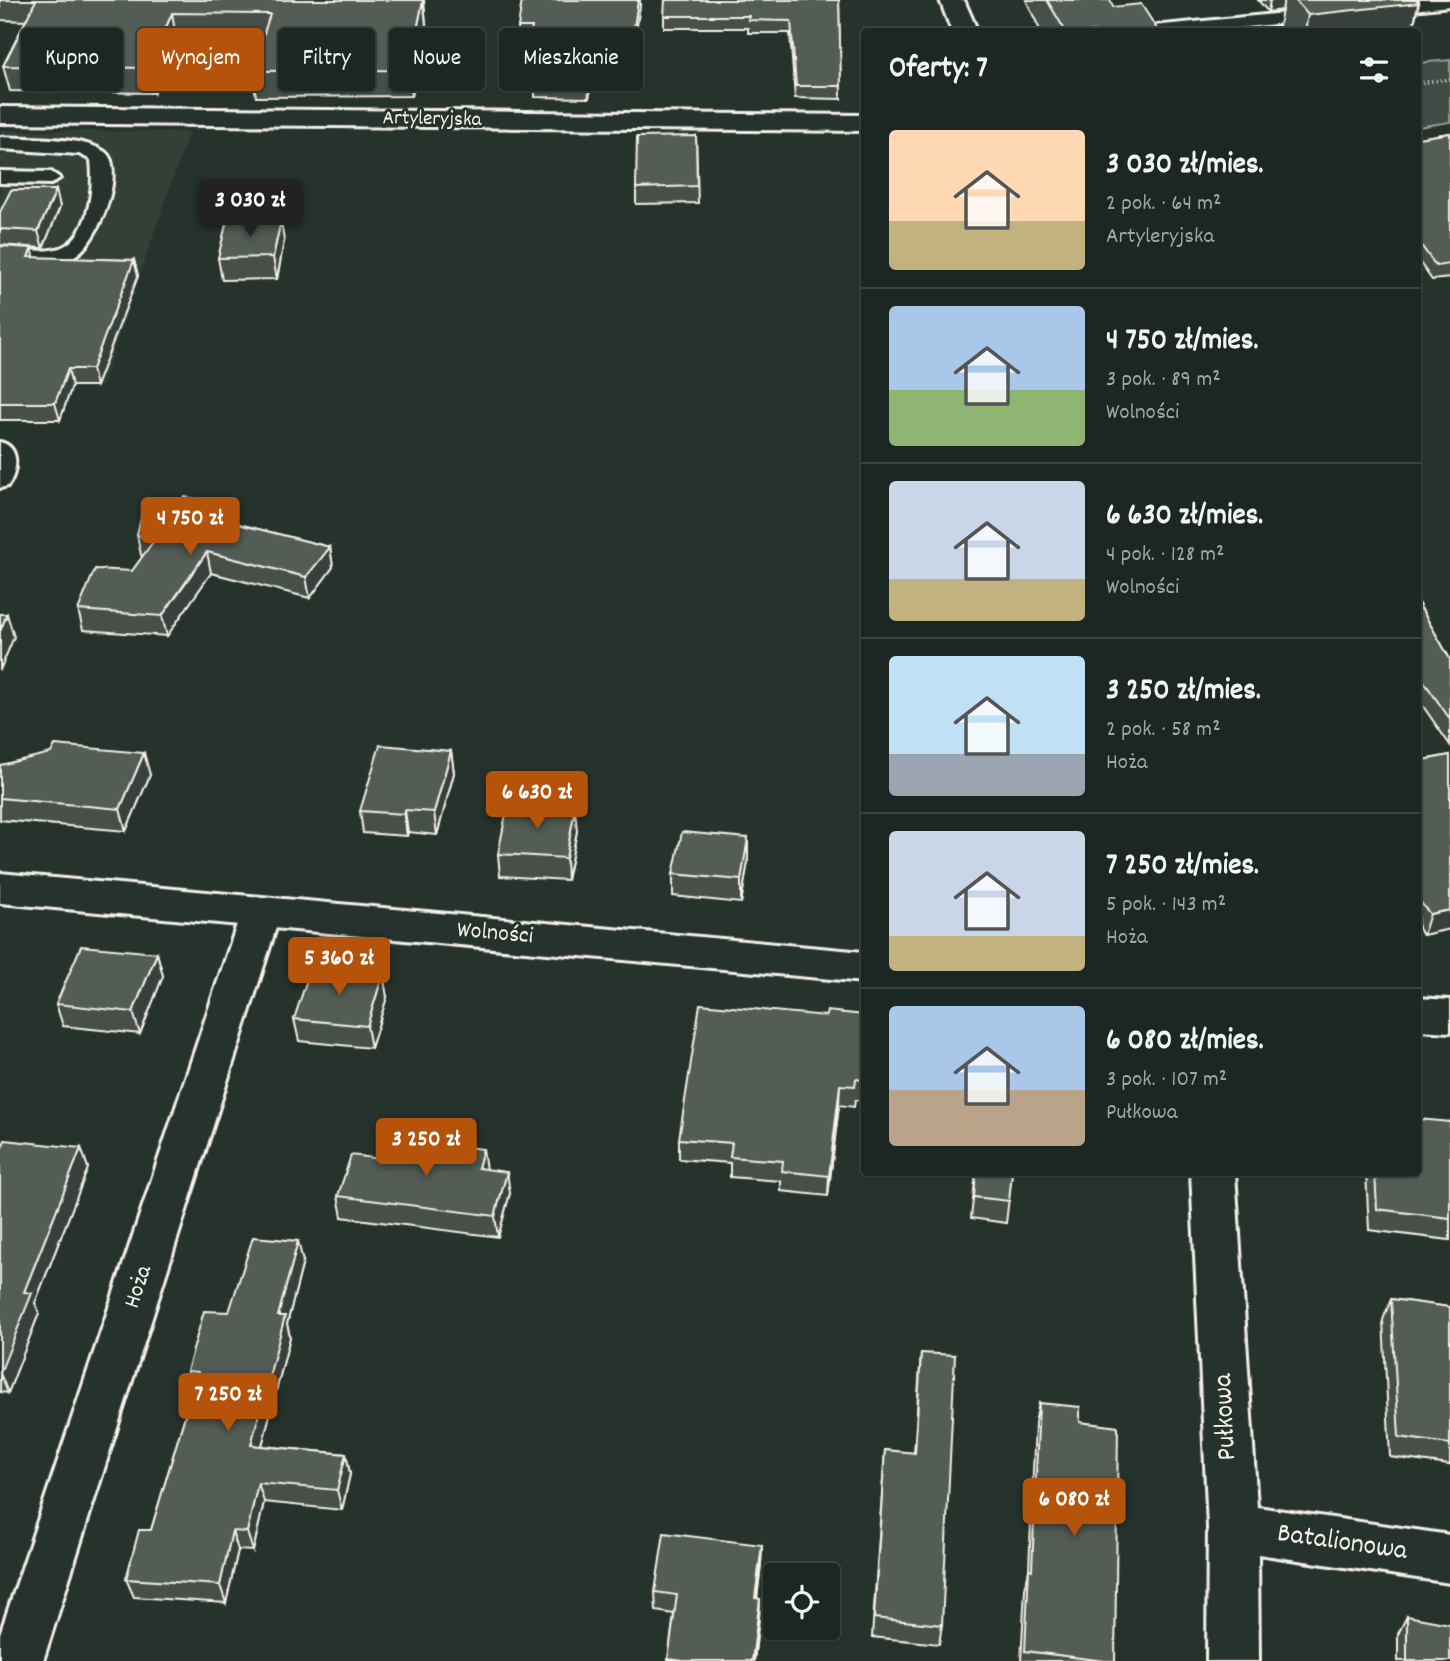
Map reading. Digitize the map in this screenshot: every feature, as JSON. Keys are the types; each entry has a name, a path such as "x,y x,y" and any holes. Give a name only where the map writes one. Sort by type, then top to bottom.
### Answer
{"street":[{"path":"952,0 963,28"},
{"name":"Artyleryjska","path":"0,115 861,123"},
{"name":"Wolności","path":"0,888 861,967"},
{"name":"Hoża","path":"17,1661 261,912"},
{"path":"1421,1014 1450,1016"},
{"name":"Pułkowa","path":"1213,1176 1233,1527 1233,1661"},
{"name":"Batalionowa","path":"1233,1527 1450,1559"}],"lane":[{"path":"1365,10 1450,1"},
{"path":"1182,28 1337,12"},
{"path":"0,143 83,149 100,157 104,174 86,239 65,253 0,254"},
{"path":"0,177 51,178"},
{"path":"0,449 3,452 4,475 0,481"}],"path":[{"path":"1421,83 1450,79"}],"shaded area":[{"path":"1450,60 1450,122 1421,127 1421,63"},
{"path":"0,130 189,132 101,387 0,386"}],"building":[{"path":"36,0 423,0 417,28 389,28 389,70 375,70 375,28 278,28 278,71 264,71 264,33 270,14 172,13 166,28 137,28 137,68 123,68 123,28 22,28"},
{"path":"522,0 638,0 634,28 518,27"},
{"path":"665,0 839,0 841,86 796,86 791,21 748,20 749,16 664,16"},
{"path":"1047,0 1110,0 1113,7 1141,4 1156,28 1064,28"},
{"path":"1295,0 1416,0 1419,3 1308,15"},
{"path":"21,30 21,66 3,66"},
{"path":"1450,133 1450,264 1436,266 1421,245 1421,138"},
{"path":"696,136 697,186 636,188 637,137"},
{"path":"11,190 56,190 38,231 0,229 0,212"},
{"path":"227,220 281,220 273,257 218,258"},
{"path":"0,246 32,248 28,257 134,260 92,369 68,369 55,403 0,403"},
{"path":"184,497 224,503 214,518 330,547 306,577 207,552 162,616 78,610 95,569 132,571 155,539 137,535 145,501 175,509"},
{"path":"1421,608 1450,659 1450,719 1421,677"},
{"path":"0,614 7,614 0,631"},
{"path":"55,745 144,753 120,809 0,798 0,765 51,753"},
{"path":"380,745 451,751 434,812 405,810 404,814 360,811"},
{"path":"1450,755 1450,910 1430,914 1421,903 1421,760"},
{"path":"508,804 575,808 566,858 498,854"},
{"path":"682,832 748,838 741,880 673,874"},
{"path":"81,946 157,953 133,1012 56,1004"},
{"path":"311,967 383,974 367,1026 294,1019"},
{"path":"700,1004 826,1016 827,1011 861,1015 861,1080 856,1079 855,1086 840,1085 829,1176 782,1171 783,1161 730,1157 732,1143 679,1139"},
{"path":"1421,1119 1450,1122 1450,1218 1377,1209 1375,1176 1421,1176"},
{"path":"395,1138 483,1149 478,1168 507,1172 495,1216 338,1196 351,1155 388,1160"},
{"path":"5,1140 81,1148 24,1292 32,1293 0,1373 0,1152"},
{"path":"976,1176 1012,1176 1009,1201 974,1197"},
{"path":"253,1237 298,1241 278,1316 285,1316 251,1445 346,1454 337,1490 258,1483 247,1532 232,1531 220,1585 126,1579 139,1530 151,1530 198,1372 187,1371 204,1311 229,1312"},
{"path":"1391,1299 1450,1307 1450,1444 1399,1437"},
{"path":"921,1353 955,1355 942,1625 874,1618 885,1450 915,1453"},
{"path":"1039,1403 1080,1407 1080,1422 1118,1427 1115,1661 1025,1651 1029,1569 1032,1570"},
{"path":"664,1533 762,1545 755,1598 760,1599 752,1661 668,1659 677,1595 655,1592"},
{"path":"1407,1616 1450,1624 1450,1661 1407,1661"}]}
